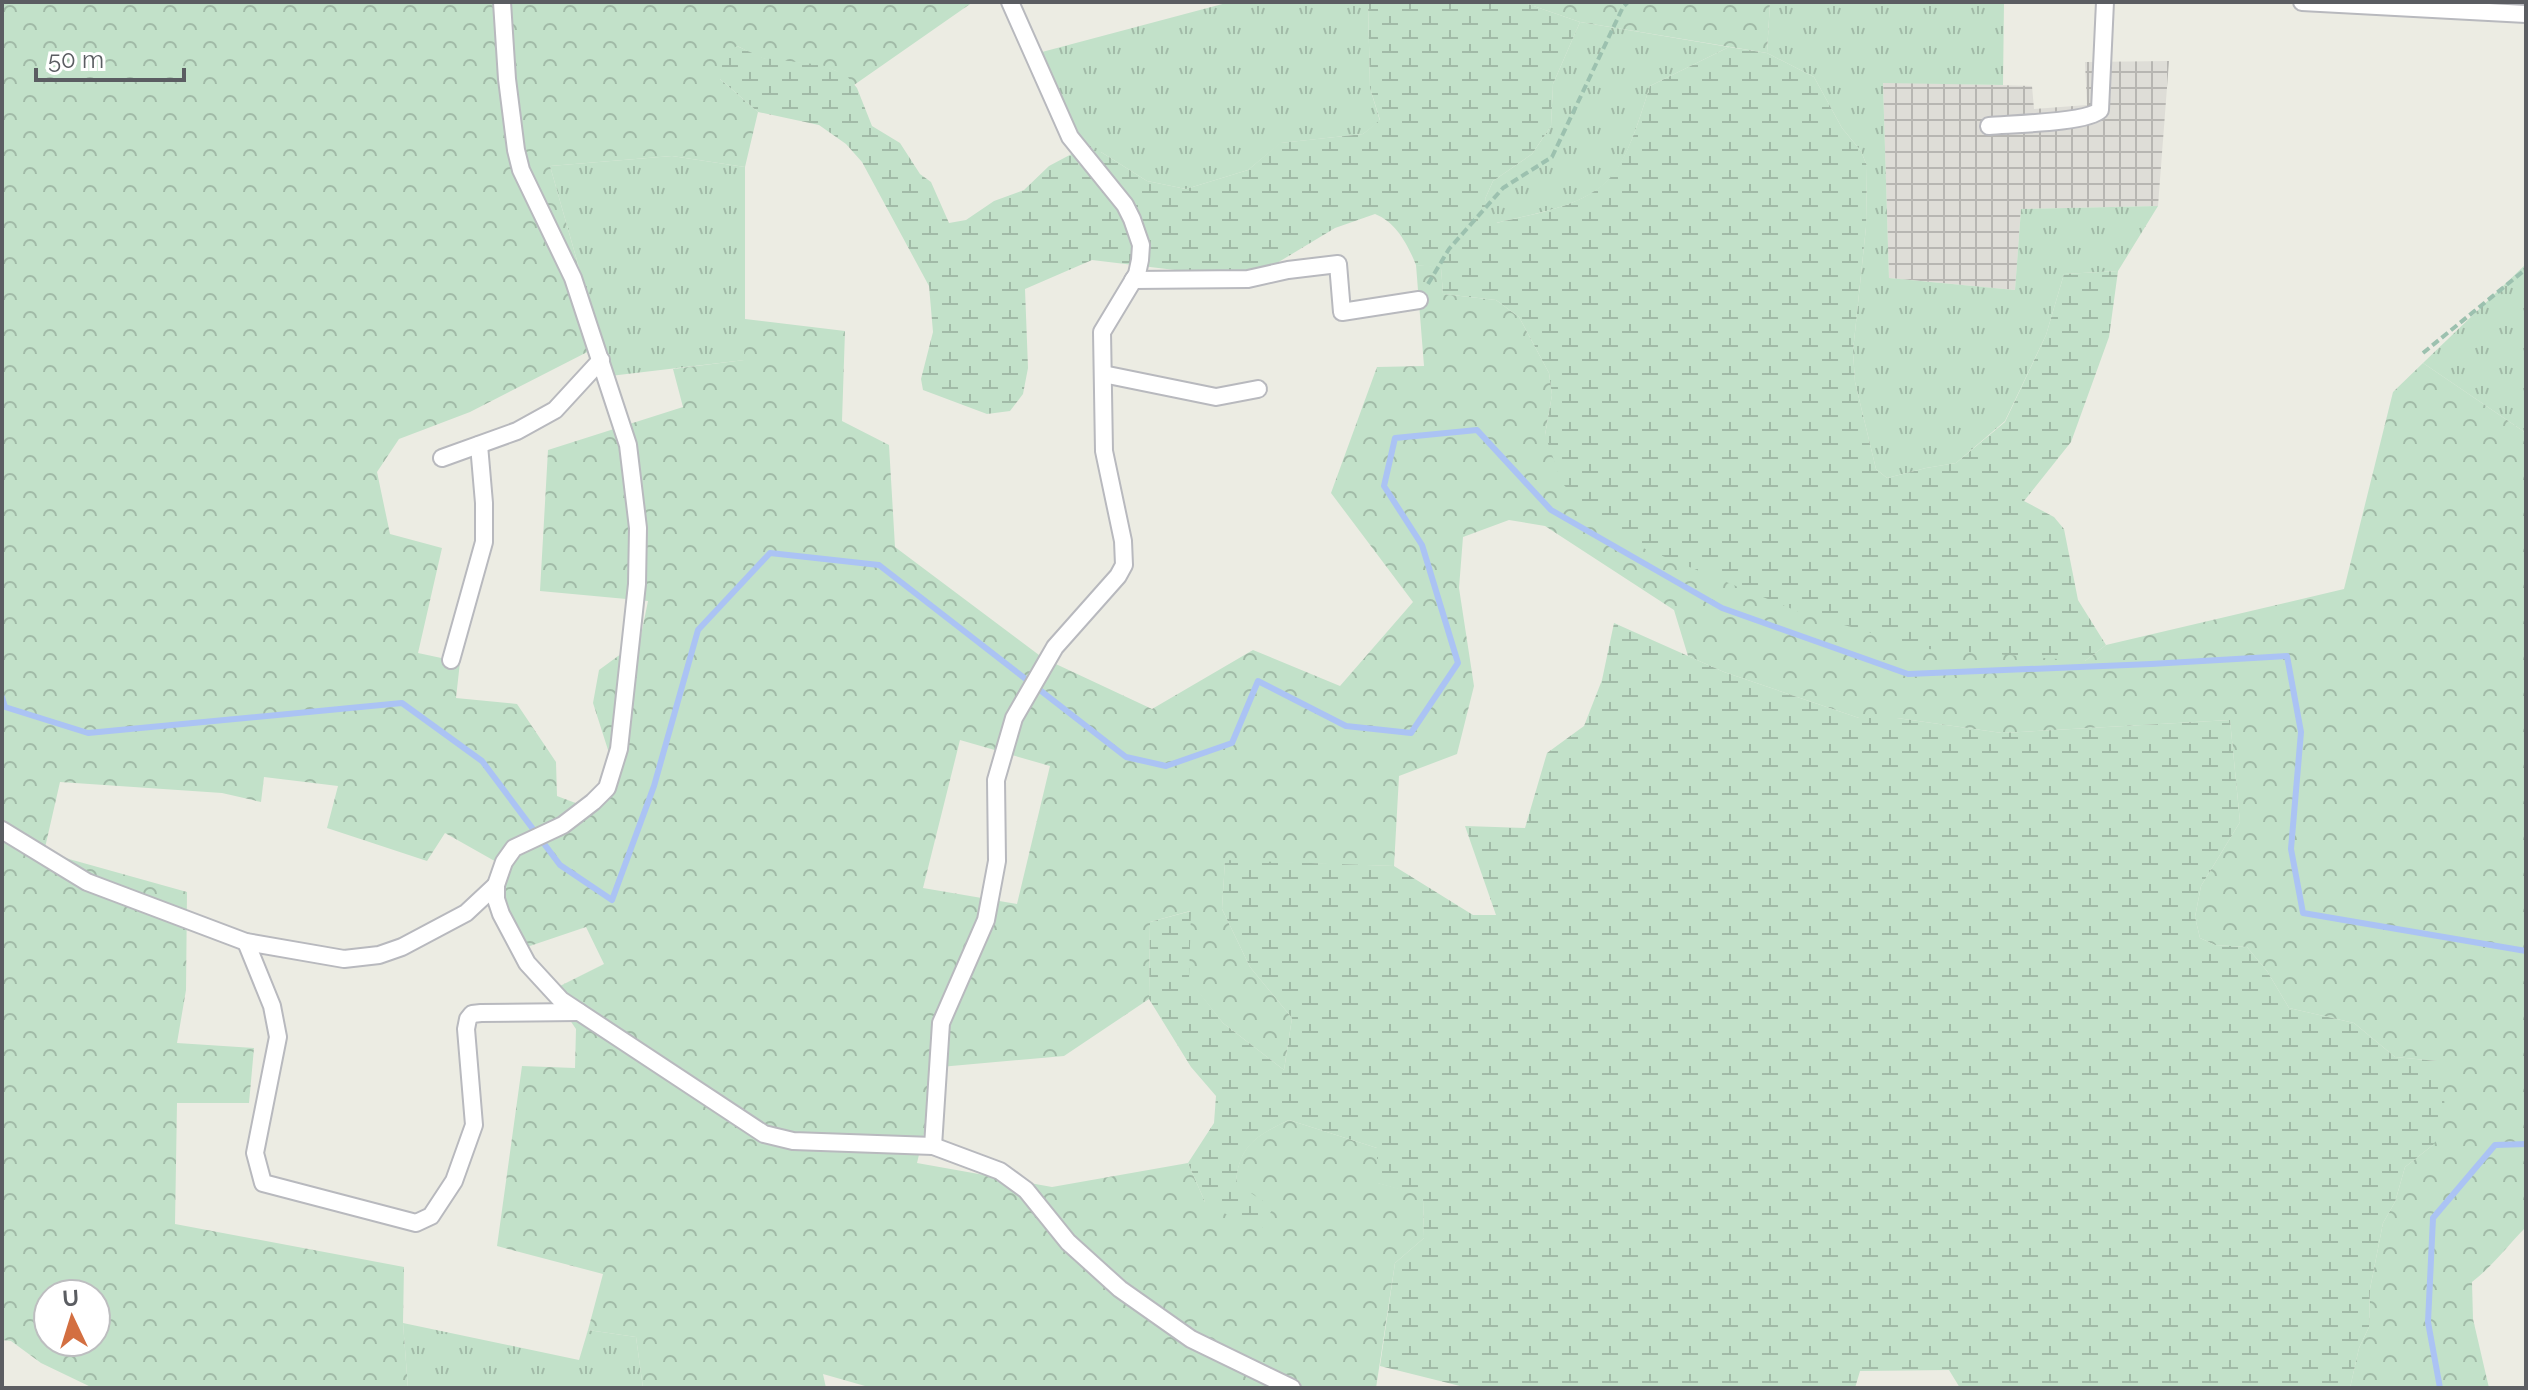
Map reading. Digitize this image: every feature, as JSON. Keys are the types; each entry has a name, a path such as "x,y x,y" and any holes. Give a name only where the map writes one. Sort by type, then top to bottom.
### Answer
{"street":[{"path":"502,2 507,79 521,170 573,278 601,360 628,445 638,528 637,584 619,749 607,788 563,825 514,848 504,862 496,885 501,914 527,963 561,1000 764,1134 793,1141 933,1146 1000,1171 1026,1190 1068,1242 1120,1289 1191,1339 1292,1388"},
{"path":"933,1146 941,1023 986,920 997,861 996,780 1014,718 1055,647 1118,576 1124,565 1123,541 1104,451 1102,332 1133,280 1141,245 1125,205 1070,137 1010,2"},
{"path":"1989,126 2096,115 2100,110 2105,2"},
{"path":"2302,2 2526,14"},
{"path":"1133,280 1248,279 1338,264 1342,312 1419,300"},
{"path":"442,458 517,431 555,410 601,360"},
{"path":"1103,374 1216,397 1258,389"},
{"path":"451,660 484,542 479,445"},
{"path":"2,830 87,882 246,942 344,959 379,955 402,947 466,913 496,885"},
{"path":"246,942 272,1006 278,1037 255,1153 263,1183 416,1223 431,1216 454,1181 474,1125 466,1029 468,1019 472,1014 481,1013 579,1012"}],"path":[{"path":"1419,300 1449,249 1503,188 1552,157 1628,2"},
{"path":"2423,353 2526,269"}],"shaded area":[{"path":"2169,61 2158,206 2021,209 2015,290 1889,278 1883,82 2032,86 2034,109 2087,105 2085,62"}],"green space":[{"path":"2,2 973,2 854,85 825,67 766,59 737,46 720,79 758,112 745,167 672,156 550,166 601,345 470,412 399,439 377,472 390,534 442,548 418,653 460,662 456,698 517,704 556,762 557,796 594,810 617,778 593,703 599,670 640,640 648,601 540,591 548,450 683,407 673,369 744,360 745,319 845,331 842,421 889,445 895,547 1043,658 1152,709 1253,650 1340,686 1413,602 1331,493 1377,367 1424,366 1416,265 1441,267 1443,294 1496,300 1519,317 1549,373 1552,395 1545,435 2085,661 2106,645 2344,589 2393,392 2423,363 2526,433 2526,1227 2472,1282 2473,1319 2489,1388 2350,1388 2359,1348 2369,1327 2370,1289 2383,1223 2395,1202 2405,1167 2433,1145 2437,1061 2395,1057 2354,1023 2289,1008 2267,971 2247,947 2215,945 2200,938 2195,917 2201,886 2240,822 2230,720 2002,733 1897,718 1859,718 1724,672 1688,656 1674,610 1545,526 1509,520 1463,537 1459,588 1474,686 1457,754 1399,776 1394,866 1225,861 1222,909 1250,967 1292,1018 1284,1070 1223,1023 1188,979 1190,911 1150,922 1149,999 1064,1056 940,1067 917,1163 1052,1187 1188,1163 1205,1202 1236,1182 1241,1158 1252,1142 1289,1120 1377,1148 1378,1183 1423,1195 1424,1238 1395,1263 1376,1388 872,1388 823,1374 826,1388 643,1388 636,1337 588,1330 603,1274 497,1246 522,1066 575,1068 576,1029 550,991 604,964 586,927 518,950 498,913 507,868 445,833 427,861 327,828 338,786 264,777 261,802 222,793 60,782 44,852 187,892 186,990 177,1043 254,1048 249,1103 177,1103 175,1224 404,1267 403,1323 408,1388 93,1388 34,1358 112,1358 112,1278 32,1278 32,1356 11,1341 2,1340","holes":["960,740 1050,766 1017,904 923,888"]},
{"path":"1230,2 1368,2 1370,88 1380,121 1363,134 1281,143 1248,170 1186,189 1147,181 1101,152 1076,152 1042,52"},
{"path":"1368,2 1522,2 1580,22 1553,84 1551,126 1532,154 1493,181 1485,199 1497,223 1564,206 1594,191 1607,180 1623,158 1650,86 1729,47 1767,53 1814,77 1842,128 1861,151 1867,166 1866,227 1853,351 1855,382 1876,469 1887,478 1956,463 2005,422 2046,335 2064,274 2118,271 2109,337 2071,442 2024,501 2054,517 2064,529 2078,600 2106,645 2085,661 1928,649 1802,613 1643,548 1592,514 1562,483 1545,435 1552,395 1549,373 1519,317 1496,300 1443,294 1441,268 1416,265 1395,228 1375,214 1335,228 1277,263 1258,270 1175,270 1092,260 1025,289 1028,368 1023,394 1010,411 987,414 923,390 921,379 933,332 929,286 862,162 846,144 819,125 758,112 720,79 722,56 737,46 763,58 822,65 846,75 857,88 872,126 900,143 920,174 931,182 949,223 966,220 994,201 1024,190 1049,166 1081,149 1101,152 1147,181 1186,189 1248,170 1280,143 1363,134 1380,120 1370,88"},
{"path":"1522,2 1770,2 1767,53 1580,22"},
{"path":"1770,2 2004,2 2003,85 1883,83 1889,278 2015,290 2021,209 2158,206 2118,271 2064,274 2046,335 2005,421 1956,463 1887,478 1876,469 1855,382 1853,351 1866,227 1867,166 1861,151 1842,128 1814,77 1767,53"},
{"path":"1580,22 1729,47 1650,86 1618,168 1594,192 1563,206 1496,223 1485,199 1493,181 1532,154 1551,126 1553,84"},
{"path":"672,156 745,167 745,360 610,376 550,166"},
{"path":"2526,264 2526,433 2423,363"},
{"path":"1614,623 1724,672 1859,718 1897,718 2002,733 2230,720 2240,822 2201,886 2195,917 2200,938 2215,945 2247,947 2267,971 2289,1008 2354,1023 2395,1057 2437,1061 2442,1075 2445,1110 2441,1133 2433,1145 2405,1167 2395,1202 2383,1223 2370,1289 2369,1327 2359,1348 2350,1388 1960,1388 1949,1370 1860,1371 1855,1388 1468,1388 1380,1366 1395,1263 1424,1238 1423,1196 1377,1183 1377,1148 1289,1120 1252,1143 1241,1159 1238,1170 1236,1183 1273,1208 1259,1233 1205,1202 1188,1163 1214,1123 1216,1096 1191,1067 1149,999 1150,922 1191,911 1189,979 1223,1023 1284,1070 1292,1018 1250,967 1222,909 1225,860 1394,866 1473,915 1496,915 1465,826 1525,828 1547,753 1584,726 1602,680"},
{"path":"403,1323 579,1360 588,1330 636,1337 643,1388 408,1388"}],"waterway":[{"path":"2,697 5,707 88,733 402,703 482,761 560,865 612,900 654,786 698,630 770,553 879,565 1126,757 1166,766 1232,743 1258,681 1346,726 1411,733 1458,663 1422,545 1384,486 1395,438 1477,430 1551,510 1722,608 1908,674 2287,656 2301,732 2291,849 2303,913 2526,951"},
{"path":"2440,1388 2428,1322 2433,1218 2495,1145 2526,1144"}]}
